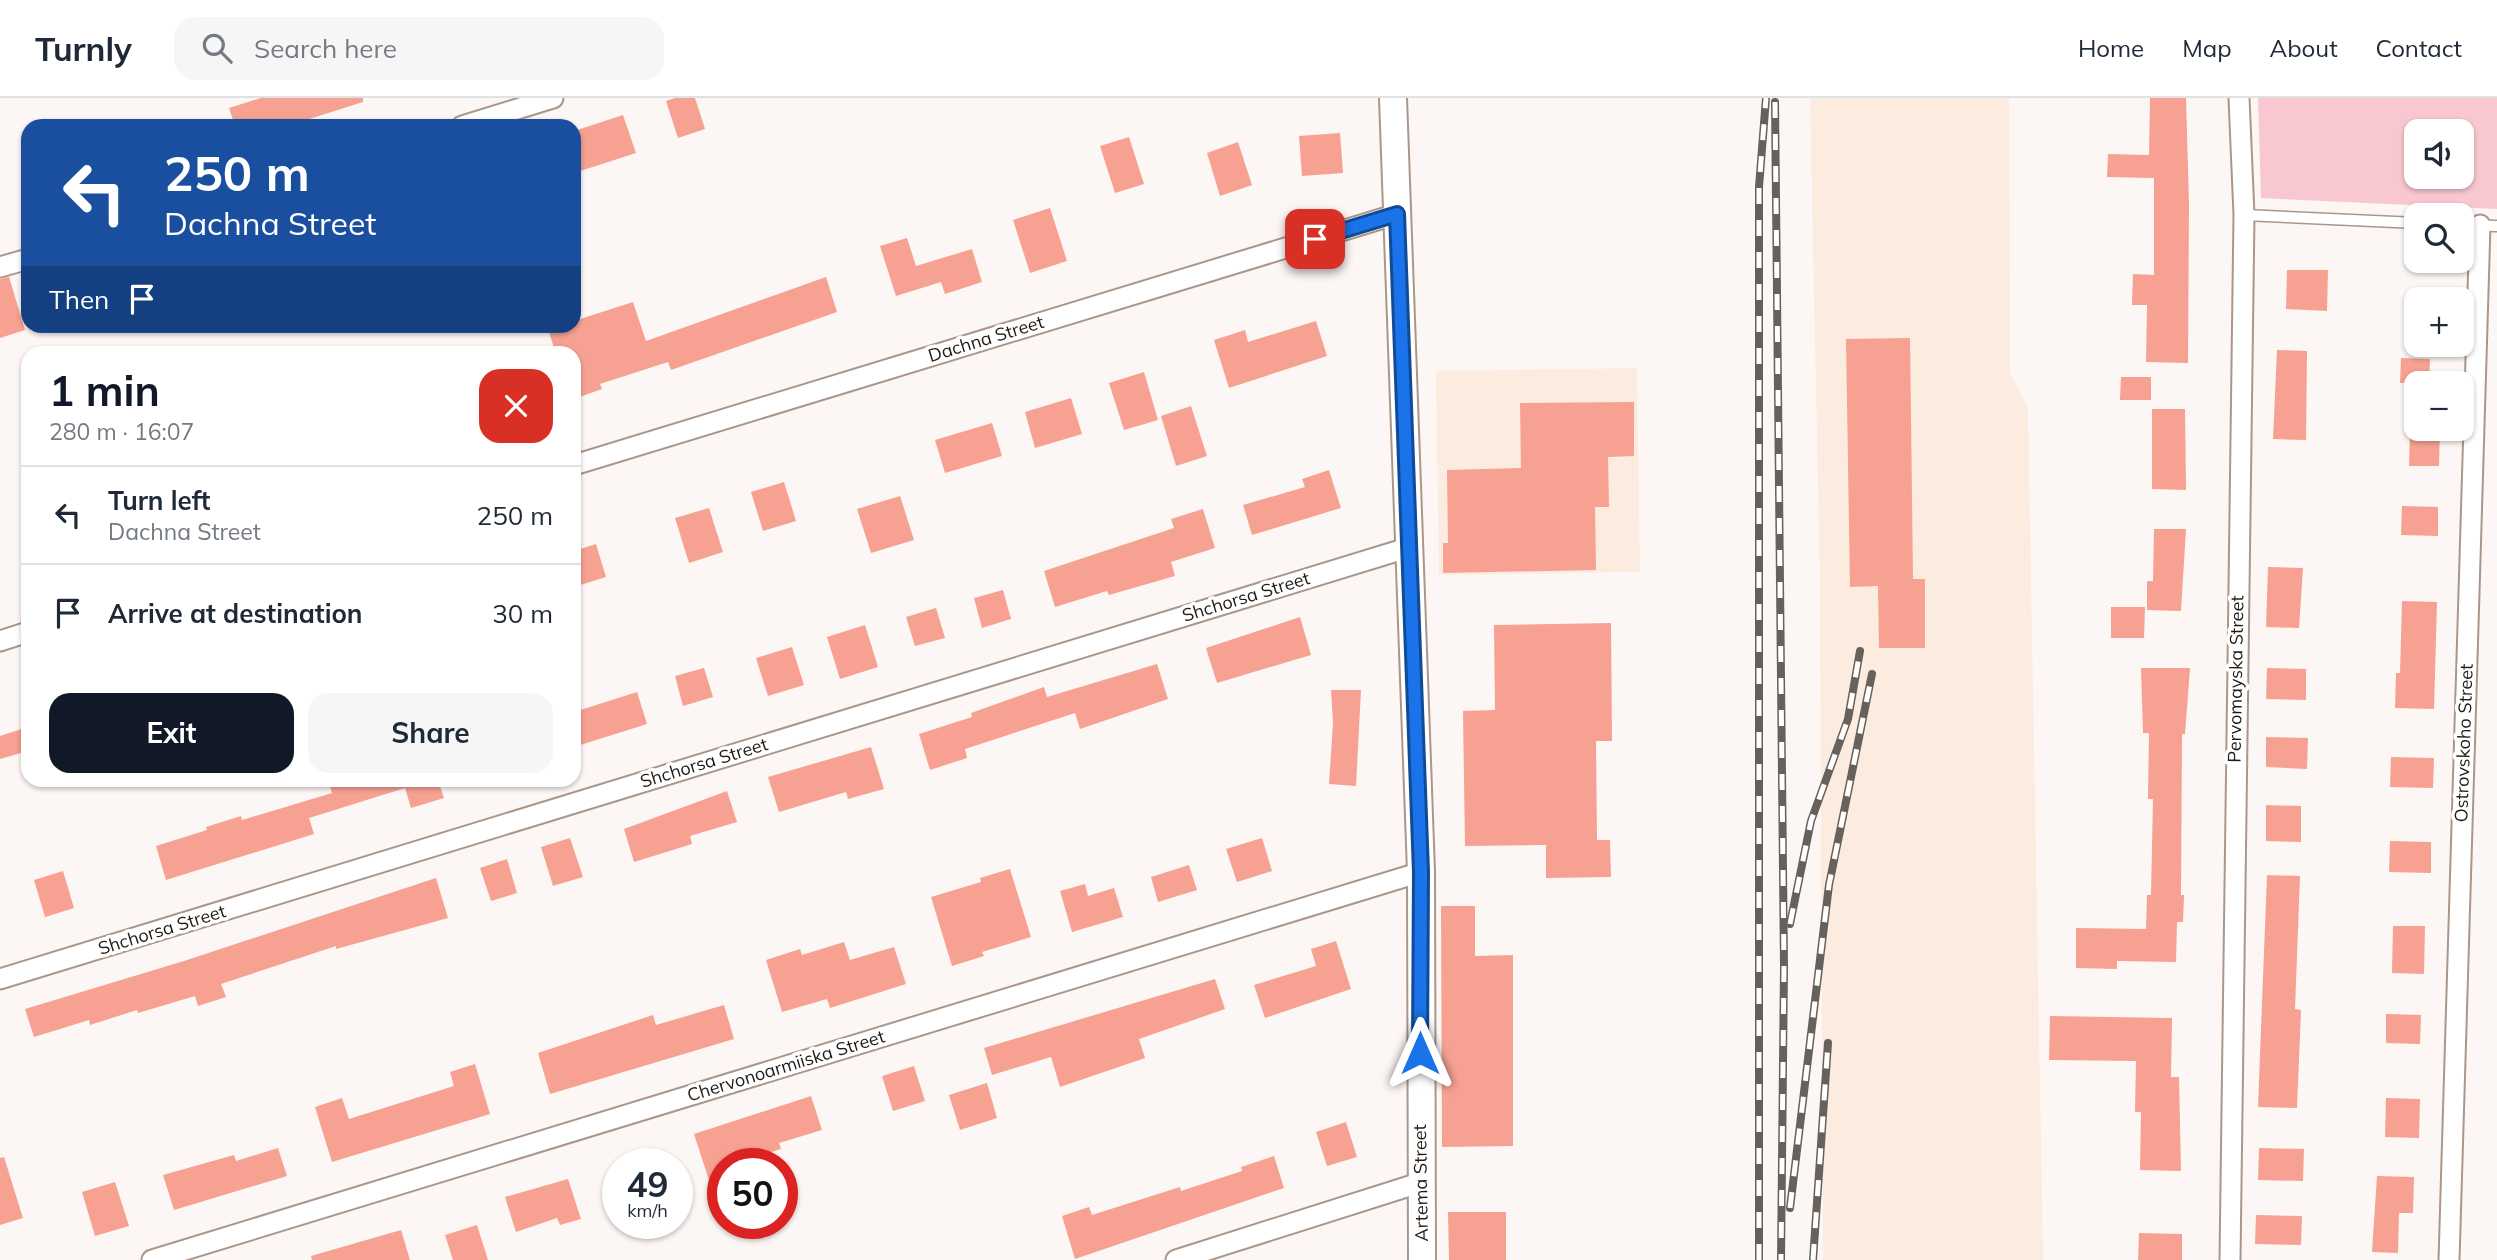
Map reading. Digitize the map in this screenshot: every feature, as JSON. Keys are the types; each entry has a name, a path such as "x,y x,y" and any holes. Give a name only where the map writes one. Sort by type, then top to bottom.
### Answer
{"main road":[{"name":"Artema Street","path":"1393,98 1407,548 1421,872 1419,1183 1422,1260"}],"street":[{"path":"485,119 553,98"},
{"name":"Pervomayska Street","path":"2230,1260 2244,215 2239,98"},
{"name":"Dachna Street","path":"581,463 1397,214"},
{"name":"Ostrovskoho Street","path":"2449,1260 2480,226"},
{"path":"0,268 21,261"},
{"name":"Shchorsa Street","path":"0,979 1407,548"},
{"path":"0,641 21,634"},
{"name":"Chervonoarmiiska Street","path":"152,1260 1421,872"},
{"path":"1176,1260 1419,1183"}],"lane":[{"path":"2244,215 2404,222"}],"shaded area":[{"path":"1810,98 2009,98 2010,373 2028,409 2043,1260 1823,1260 1820,583"},
{"path":"2258,98 2497,98 2497,209 2474,208 2474,203 2404,205 2261,198"},
{"path":"1637,368 1640,572 1439,575 1436,371"}],"building":[{"path":"261,98 363,98 363,102 309,119 233,119 229,108"},
{"path":"695,98 705,129 678,138 666,101"},
{"path":"2150,98 2186,98 2189,204 2188,363 2146,362 2147,305 2132,305 2133,274 2154,275 2154,178 2107,177 2108,154 2149,155"},
{"path":"623,115 636,153 581,171 581,129"},
{"path":"1340,133 1343,173 1302,176 1299,136"},
{"path":"1129,137 1144,184 1115,193 1100,146"},
{"path":"1238,142 1252,185 1220,196 1207,153"},
{"path":"1050,208 1067,261 1030,273 1013,220"},
{"path":"907,238 916,266 972,249 982,282 945,294 941,282 896,296 880,246"},
{"path":"2287,270 2328,270 2327,311 2286,309"},
{"path":"9,277 21,317 21,331 0,338 0,279"},
{"path":"826,277 837,312 671,370 668,362 600,384 602,389 581,396 581,346 553,346 549,333 581,333 581,319 633,302 646,341"},
{"path":"1316,321 1327,356 1229,388 1214,340 1245,330 1248,342"},
{"path":"1910,338 1913,579 1925,579 1925,648 1879,648 1878,586 1850,587 1846,339"},
{"path":"2277,350 2307,351 2306,440 2273,439"},
{"path":"2401,358 2430,359 2430,371 2404,371 2404,383 2400,383"},
{"path":"1144,372 1158,420 1124,430 1109,383"},
{"path":"2121,377 2151,377 2151,400 2120,400"},
{"path":"1071,398 1082,434 1035,448 1025,412"},
{"path":"1634,402 1634,456 1608,457 1609,507 1595,507 1596,570 1443,573 1443,543 1448,543 1447,470 1521,468 1520,403"},
{"path":"1191,406 1207,456 1176,466 1161,416"},
{"path":"2152,409 2185,409 2186,490 2152,489"},
{"path":"992,423 1002,456 945,473 935,440"},
{"path":"2410,441 2440,441 2439,466 2409,466"},
{"path":"1329,470 1341,508 1252,535 1243,505 1305,487 1302,479"},
{"path":"784,482 796,521 763,531 751,492"},
{"path":"900,496 914,540 871,553 857,509"},
{"path":"2402,506 2438,507 2438,536 2401,535"},
{"path":"709,508 723,552 689,563 675,518"},
{"path":"1203,509 1215,548 1171,562 1175,576 1109,595 1107,591 1055,607 1044,571 1174,528 1171,519"},
{"path":"2154,529 2186,529 2181,611 2147,610 2147,581 2153,581"},
{"path":"596,544 606,577 581,585 581,549"},
{"path":"2268,567 2303,568 2299,628 2266,627"},
{"path":"1003,590 1011,619 982,628 974,598"},
{"path":"2402,601 2437,602 2434,709 2395,708 2396,673 2400,673"},
{"path":"2111,607 2145,607 2144,638 2111,638"},
{"path":"936,608 945,638 915,646 906,617"},
{"path":"1300,617 1311,655 1217,683 1206,648"},
{"path":"1611,623 1612,741 1596,741 1597,840 1610,840 1611,877 1546,878 1546,845 1465,846 1463,711 1495,710 1494,625"},
{"path":"865,625 878,667 840,679 827,637"},
{"path":"792,647 804,685 768,696 756,658"},
{"path":"1157,664 1168,699 1080,729 1075,713 965,749 967,758 930,770 919,734 972,717 971,713 1044,687 1047,697"},
{"path":"704,668 713,697 683,706 675,676"},
{"path":"2141,668 2190,668 2185,734 2182,734 2183,922 2177,922 2176,962 2117,961 2117,969 2076,968 2076,928 2146,929 2147,895 2151,895 2153,799 2148,799 2149,733 2143,733"},
{"path":"2267,668 2306,669 2306,700 2266,699"},
{"path":"1331,690 1361,690 1356,786 1329,784 1333,723"},
{"path":"637,692 647,724 581,745 581,710"},
{"path":"21,729 21,753 0,759 0,736"},
{"path":"2266,737 2308,738 2307,769 2266,767"},
{"path":"871,747 884,789 848,799 846,792 779,812 768,777"},
{"path":"2391,757 2434,758 2433,788 2390,787"},
{"path":"330,787 440,787 444,798 411,808 405,788 309,818 314,834 166,880 156,846 241,816 242,820 332,793"},
{"path":"727,791 737,822 690,836 692,844 634,862 624,829"},
{"path":"2266,805 2301,806 2301,842 2266,841"},
{"path":"570,838 583,877 553,886 541,847"},
{"path":"1262,838 1272,871 1237,882 1226,849"},
{"path":"2390,841 2431,842 2431,873 2389,872"},
{"path":"507,859 517,893 491,901 480,868"},
{"path":"1189,865 1197,890 1158,902 1151,877"},
{"path":"1010,869 1031,937 982,952 984,956 952,966 931,897 981,882 980,878"},
{"path":"63,871 74,908 45,917 34,880"},
{"path":"2267,875 2300,876 2295,1009 2301,1010 2297,1108 2258,1107"},
{"path":"436,878 448,918 336,949 336,946 221,984 226,997 198,1006 195,996 90,1025 89,1020 34,1037 25,1009 184,961"},
{"path":"1085,884 1088,896 1114,888 1123,917 1072,932 1060,891"},
{"path":"1441,906 1475,906 1475,956 1513,955 1513,1146 1442,1147"},
{"path":"2393,926 2425,926 2424,974 2392,973"},
{"path":"1336,941 1351,989 1265,1018 1254,985 1316,966 1311,949"},
{"path":"844,942 850,960 894,947 906,984 830,1008 827,999 782,1012 766,960 800,949 802,955"},
{"path":"1215,979 1225,1009 1139,1039 1145,1058 1060,1087 1051,1057 992,1075 984,1048"},
{"path":"724,1005 734,1039 550,1094 538,1053 653,1015 656,1025"},
{"path":"2386,1014 2421,1015 2420,1044 2386,1043"},
{"path":"2050,1016 2172,1018 2171,1077 2179,1077 2181,1171 2140,1170 2141,1112 2135,1112 2136,1061 2049,1060"},
{"path":"475,1064 490,1114 332,1162 315,1107 342,1098 349,1119 454,1086 450,1072"},
{"path":"914,1066 925,1101 893,1111 882,1076"},
{"path":"987,1083 997,1118 960,1130 949,1095"},
{"path":"811,1096 822,1130 779,1143 781,1148 707,1148 707,1174 694,1134"},
{"path":"2386,1098 2420,1099 2419,1138 2385,1137"},
{"path":"1346,1122 1357,1157 1327,1166 1316,1132"},
{"path":"278,1148 287,1176 174,1210 163,1175 234,1155 236,1161"},
{"path":"2259,1148 2304,1149 2303,1181 2258,1180"},
{"path":"1274,1156 1284,1188 1075,1259 1062,1216 1089,1207 1092,1215 1180,1187 1181,1191 1242,1171 1241,1167"},
{"path":"4,1157 23,1218 0,1225 0,1158"},
{"path":"2377,1176 2414,1177 2413,1213 2399,1213 2398,1253 2372,1252"},
{"path":"568,1179 581,1219 560,1225 557,1218 516,1232 505,1197"},
{"path":"115,1182 129,1226 95,1236 82,1192"},
{"path":"1448,1212 1506,1212 1506,1260 1449,1260"},
{"path":"2256,1215 2302,1216 2301,1245 2255,1244"},
{"path":"477,1225 488,1260 453,1260 445,1235"},
{"path":"401,1230 410,1260 312,1260 311,1256"},
{"path":"2139,1233 2182,1234 2182,1260 2138,1260"}],"railway":[{"path":"1759,1260 1759,187 1766,98"},
{"path":"1775,102 1784,966 1781,1260"},
{"path":"1790,924 1811,821 1848,719 1860,651"},
{"path":"1790,1208 1829,885 1872,674"},
{"path":"1813,1260 1828,1043"}],"route":[{"path":"1315,239 1397,214 1407,548 1421,872 1420,1053"}]}
